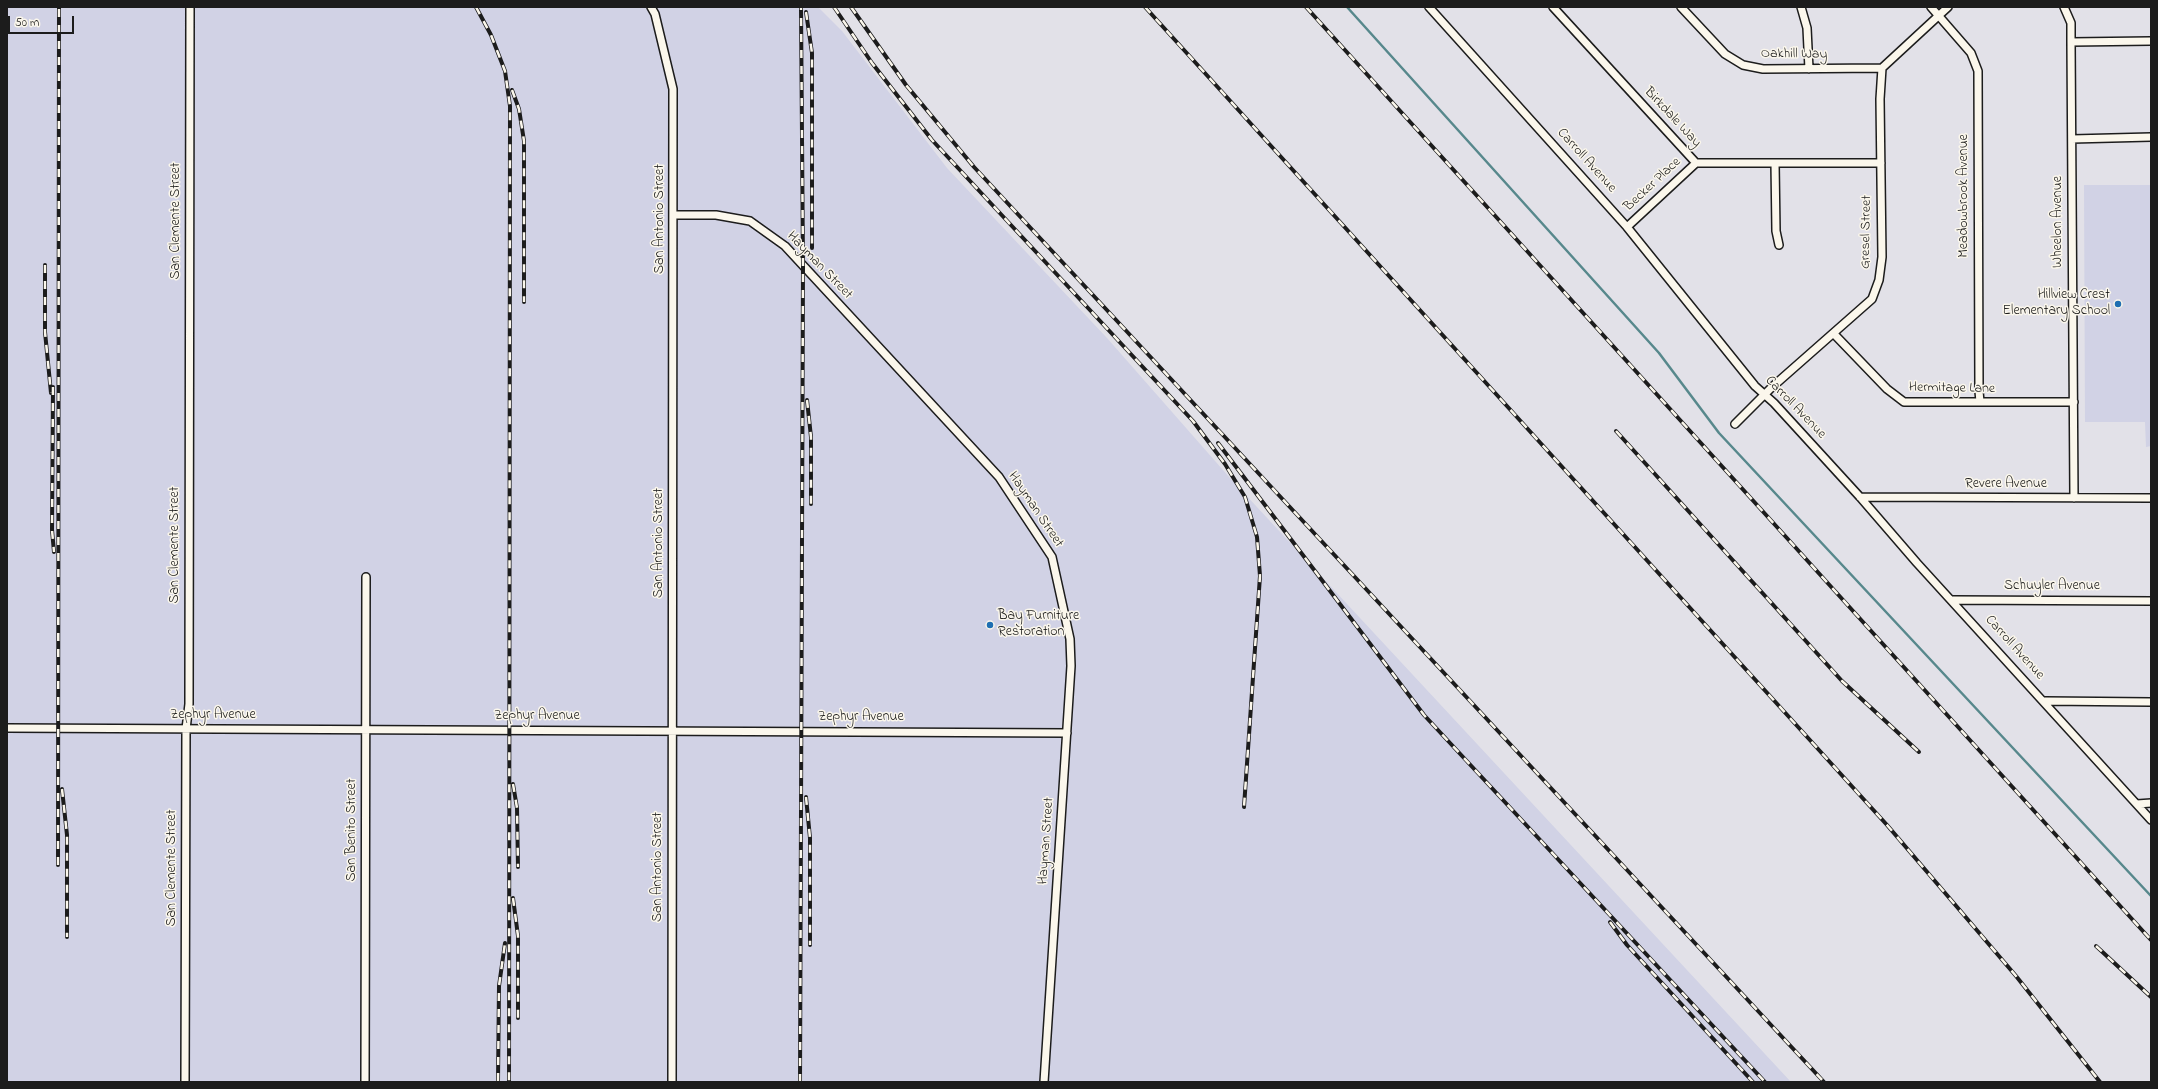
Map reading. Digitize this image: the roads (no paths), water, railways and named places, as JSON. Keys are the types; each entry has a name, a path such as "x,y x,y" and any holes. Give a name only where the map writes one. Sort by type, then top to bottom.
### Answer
{"street":[{"name":"San Clemente Street","path":"185,1082 186,729 189,704 190,7"},
{"name":"San Antonio Street","path":"651,7 655,14 674,89 675,215 672,731 672,1082"},
{"name":"Carroll Avenue","path":"1429,7 1628,227 1755,386 1860,497 1917,563 1953,600 2045,701 2151,820"},
{"name":"Birkdale Way","path":"1553,7 1696,163 1881,163"},
{"name":"Oakhill Way","path":"1682,7 1725,54 1743,65 1763,69 1882,68"},
{"path":"1801,7 1807,28 1809,69"},
{"name":"Meadowbrook Avenue","path":"1930,7 1940,15 1971,53 1978,71 1980,402"},
{"path":"1882,68 1948,7"},
{"name":"Wheelon Avenue","path":"2064,7 2071,23 2074,498"},
{"path":"2071,42 2151,41"},
{"name":"Gresel Street","path":"1735,424 1765,395 1872,299 1879,280 1882,257 1880,99 1882,68"},
{"path":"2072,139 2151,137"},
{"name":"Becker Place","path":"1628,227 1696,163"},
{"path":"1775,163 1776,231 1778,245"},
{"name":"Hayman Street","path":"675,215 716,215 750,221 785,246 999,477 1052,557 1070,639 1071,666 1044,1082"},
{"name":"Hermitage Lane","path":"1834,334 1887,389 1904,402 2074,402"},
{"name":"Revere Avenue","path":"1860,497 2151,498"},
{"name":"San Benito Street","path":"365,1082 366,577"},
{"name":"Schuyler Avenue","path":"1953,600 2151,601"},
{"path":"2045,701 2151,702"},
{"name":"Zephyr Avenue","path":"7,728 1067,733"},
{"path":"2137,804 2151,803"}],"waterway":[{"path":"1347,7 1659,353 1719,433 2151,896"}],"railway":[{"path":"58,865 59,7"},
{"path":"476,7 491,35 505,71 510,106 509,1082"},
{"path":"800,1082 803,266 801,7"},
{"path":"834,7 872,63 932,140 1193,421 1225,464 1245,497 1257,537 1260,576 1244,807"},
{"path":"851,7 906,85 974,167 1824,1082"},
{"path":"1145,7 1887,825 2016,976 2100,1082"},
{"path":"1306,7 2151,940"},
{"path":"806,12 812,53 812,248"},
{"path":"512,90 519,109 524,141 524,302"},
{"path":"45,265 45,332 51,393"},
{"path":"53,387 52,530 54,552"},
{"path":"807,400 811,437 811,504"},
{"path":"1616,431 1842,681 1919,752"},
{"path":"1218,443 1424,715 1765,1082"},
{"path":"513,784 517,808 518,867"},
{"path":"62,789 67,835 67,937"},
{"path":"806,797 810,838 810,945"},
{"path":"513,898 518,936 518,1018"},
{"path":"1610,922 1627,945 1753,1082"},
{"path":"498,1081 499,986 505,943"},
{"path":"2096,946 2151,997"}],"place":[{"name":"Hillview Crest Elementary School","path":"2118,304"},
{"name":"Bay Furniture Restoration","path":"990,625"}]}
